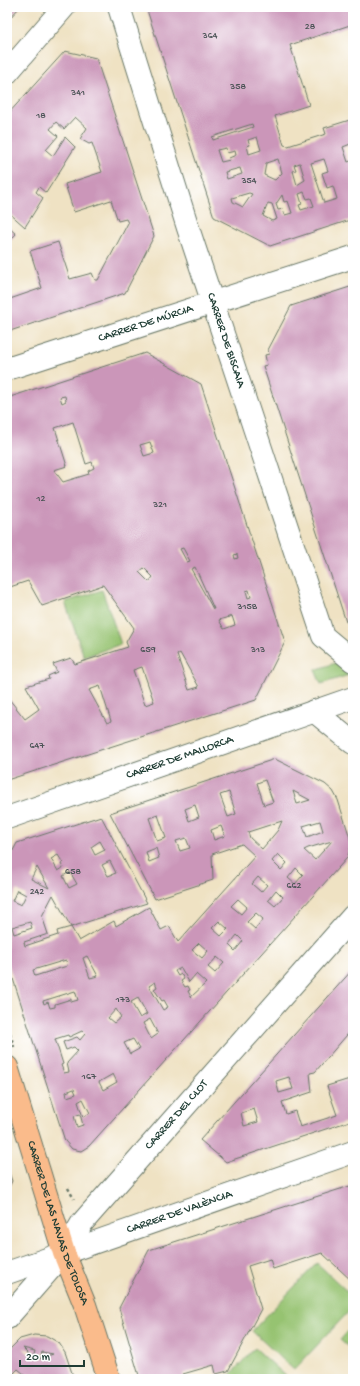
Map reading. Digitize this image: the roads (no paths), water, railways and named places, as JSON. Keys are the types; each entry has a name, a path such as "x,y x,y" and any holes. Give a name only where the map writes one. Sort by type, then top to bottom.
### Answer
{"main road":[{"name":"CARRER DE LAS NAVAS DE TOLOSA","path":"7,1067 64,1253 85,1305 108,1379"}],"street":[{"path":"7,73 64,7"},
{"name":"CARRER DE BISCAIA","path":"119,7 212,303 323,636 353,662"},
{"name":"CARRER DE MÚRCIA","path":"7,369 353,257"},
{"name":"CARRER DE MALLORCA","path":"7,818 353,698"},
{"path":"314,711 353,743"},
{"name":"CARRER DEL CLOT","path":"7,1318 64,1253 82,1223 353,916"},
{"name":"CARRER DE VALÈNCIA","path":"7,1273 244,1188 353,1152"}]}
